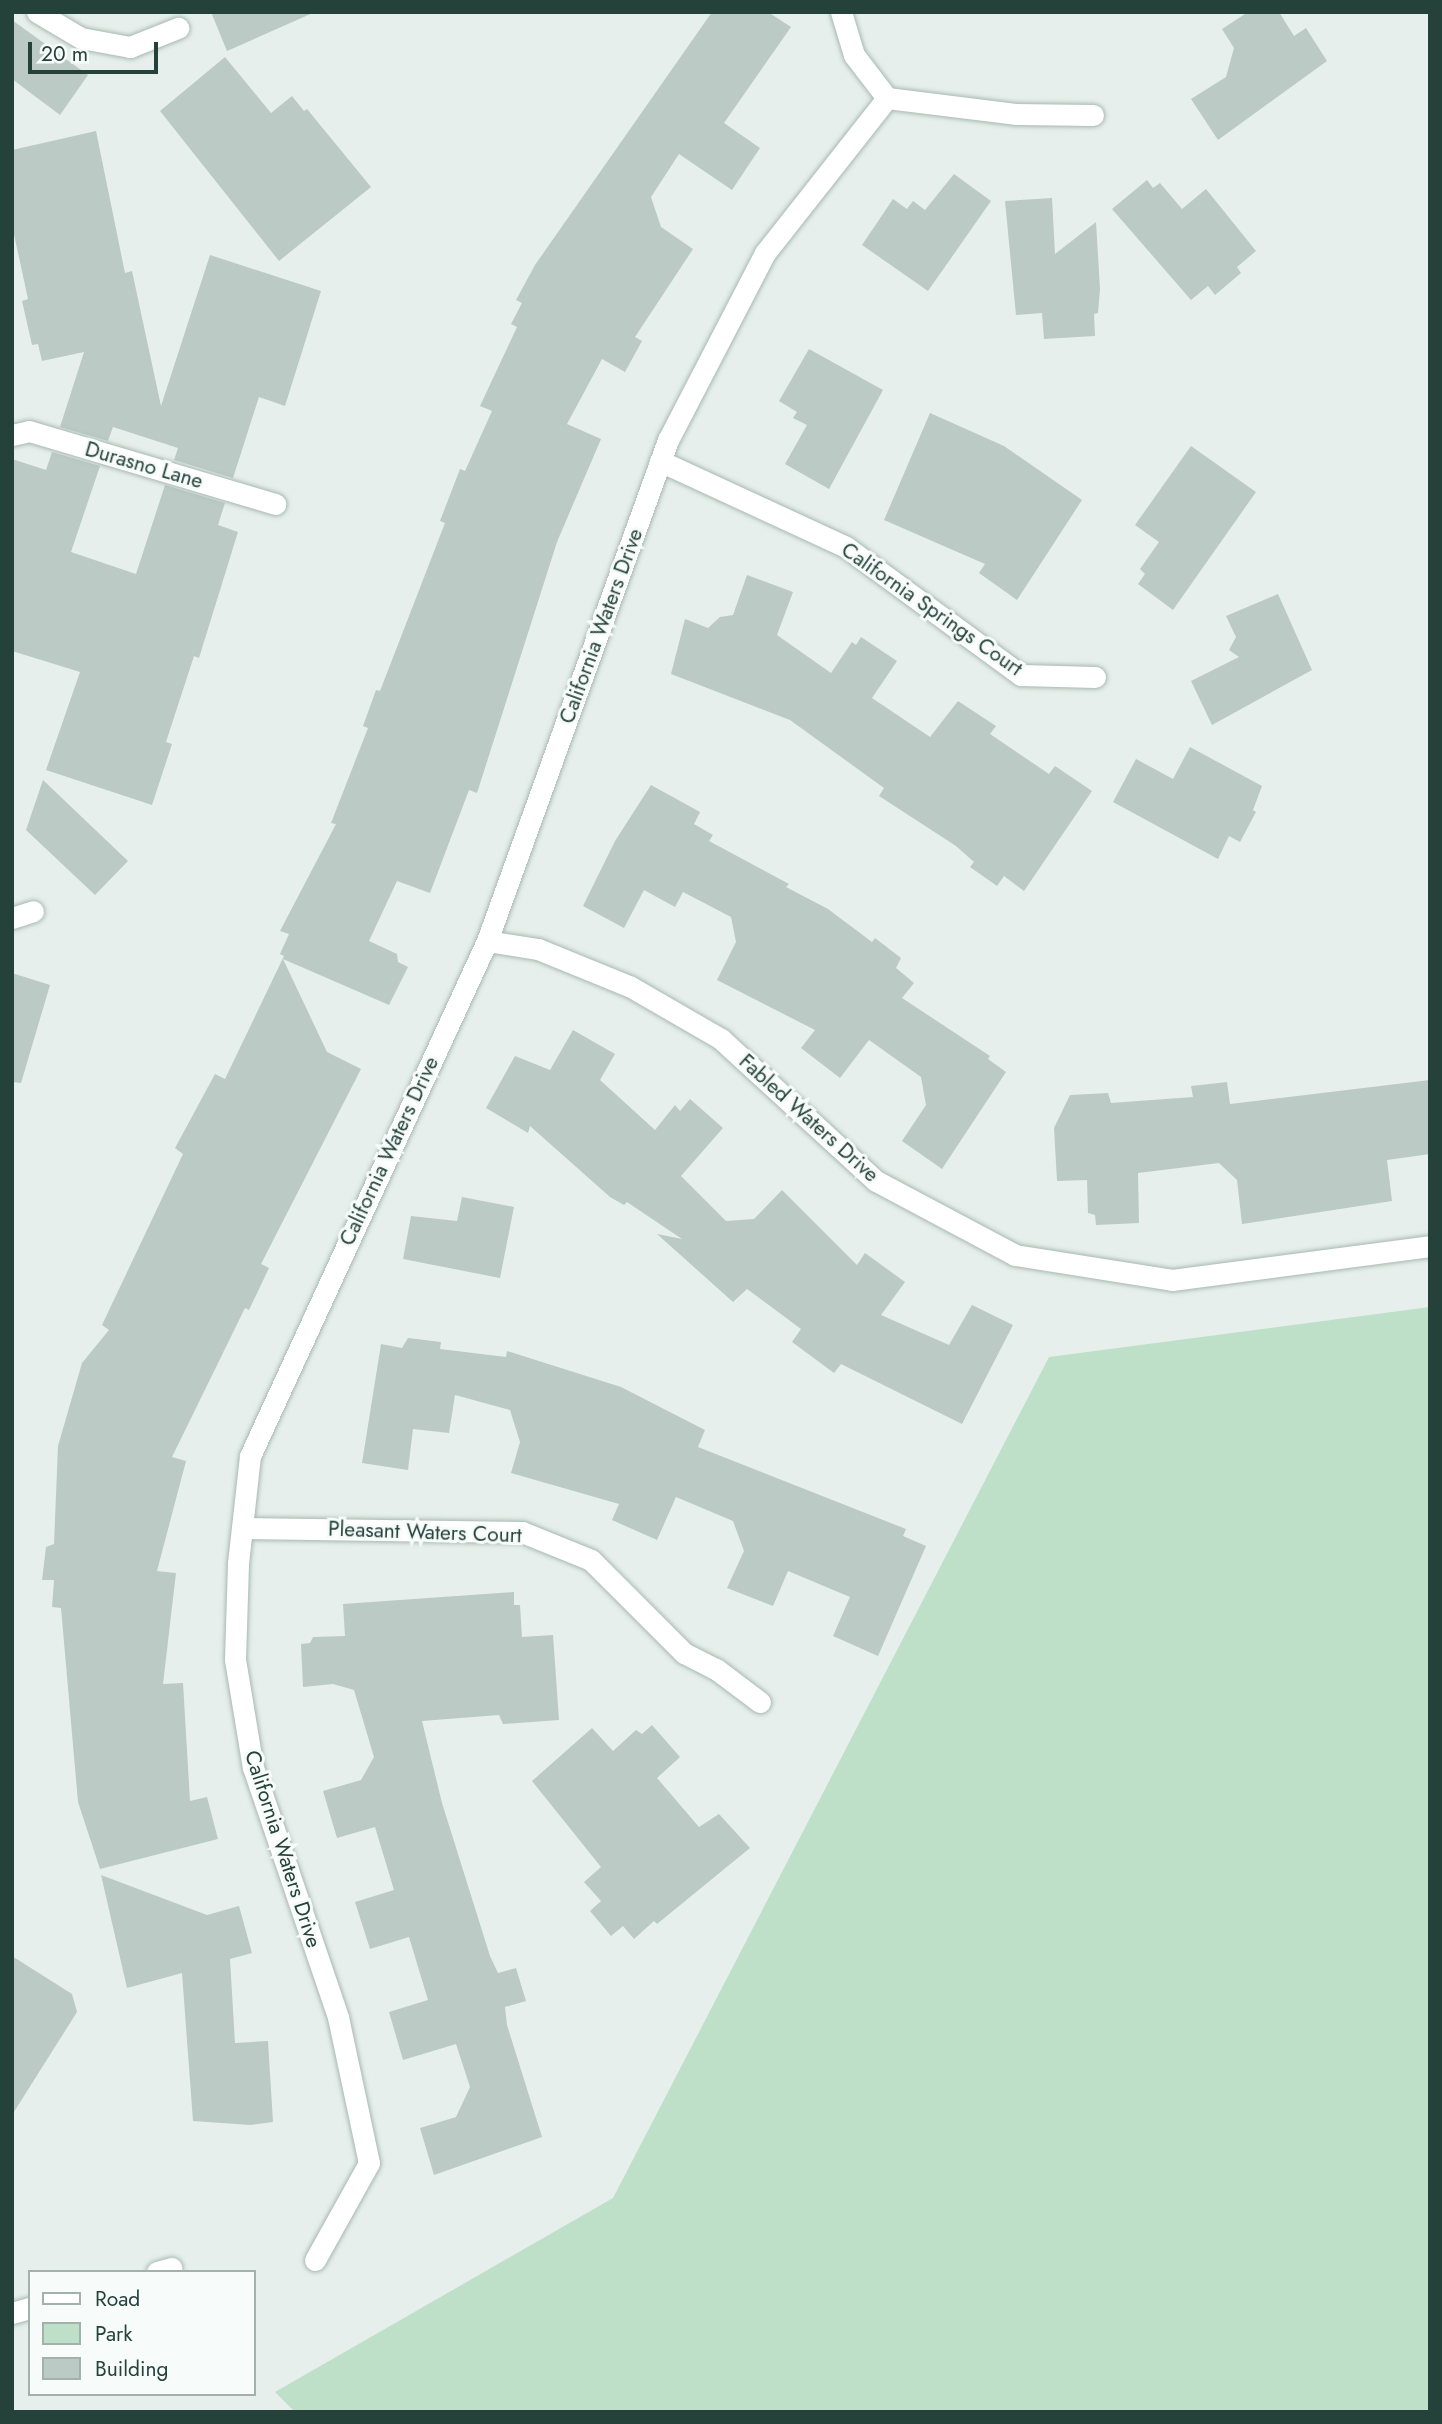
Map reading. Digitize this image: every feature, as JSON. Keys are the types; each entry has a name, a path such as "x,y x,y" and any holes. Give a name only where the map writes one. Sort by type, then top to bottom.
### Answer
{"street":[{"path":"37,12 81,38 130,47 178,28"},
{"path":"841,12 854,55 887,98 1015,114 1093,114"},
{"name":"California Waters Drive","path":"315,2260 369,2163 338,2017 253,1768 235,1659 242,1528 250,1456 487,941 660,461 765,253 887,98"},
{"name":"Durasno Lane","path":"18,430 275,504"},
{"name":"California Springs Court","path":"660,461 846,547 1021,675 1095,677"},
{"path":"12,918 33,912"},
{"name":"Fabled Waters Drive","path":"487,941 538,949 631,986 721,1039 876,1181 1015,1255 1172,1279 1430,1246"},
{"name":"Pleasant Waters Court","path":"242,1528 522,1532 591,1560 684,1653 716,1669 760,1702"}],"green space":[{"path":"1430,1307 1430,2412 295,2412 275,2392 613,2198 1049,1357"}],"building":[{"path":"211,12 315,12 227,51"},
{"path":"712,12 768,12 791,27 724,123 760,148 732,190 679,154 651,197 661,227 693,249 635,337 642,341 625,372 602,359 567,424 601,439 557,542 477,793 469,790 430,893 397,881 369,941 397,954 398,962 408,967 389,1005 283,959 327,1052 361,1069 261,1264 269,1268 249,1310 245,1308 172,1457 186,1461 157,1571 176,1573 163,1684 183,1683 190,1801 207,1797 218,1839 100,1869 78,1802 61,1608 52,1607 54,1580 42,1580 46,1547 54,1544 58,1446 82,1363 109,1330 102,1325 183,1154 175,1148 215,1074 225,1079 284,956 280,954 289,934 280,931 336,824 331,823 368,728 363,726 376,690 380,691 445,523 440,521 460,469 465,471 492,411 480,406 517,327 511,324 522,303 516,300 535,265"},
{"path":"1248,12 1279,12 1294,36 1306,28 1327,61 1218,140 1191,99 1226,77 1234,48 1222,29"},
{"path":"12,20 88,75 60,115 12,79"},
{"path":"225,57 271,113 292,96 304,111 307,109 371,187 279,261 160,111"},
{"path":"96,131 125,273 132,271 161,406 210,255 321,291 285,406 259,397 233,478 174,460 178,448 113,427 108,441 60,427 84,352 42,361 38,344 32,345 22,301 28,299 12,225 12,150"},
{"path":"954,174 991,201 928,291 862,245 893,199 907,209 913,201 925,210"},
{"path":"1147,180 1153,188 1160,183 1182,209 1206,189 1256,251 1237,267 1241,273 1215,295 1208,286 1191,300 1112,209"},
{"path":"1052,198 1055,254 1096,222 1100,289 1098,313 1094,314 1095,336 1044,339 1042,313 1016,315 1005,201"},
{"path":"809,349 883,390 829,489 785,464 807,425 793,418 797,412 779,401"},
{"path":"930,413 1004,446 1082,500 1017,600 979,573 985,564 884,520"},
{"path":"1191,446 1256,492 1173,610 1138,584 1145,574 1140,569 1159,542 1135,525"},
{"path":"52,452 100,466 71,552 136,574 165,485 225,503 218,525 238,532 199,658 194,656 166,742 172,744 152,805 46,770 80,672 12,651 12,459 46,470"},
{"path":"747,575 793,592 777,635 831,673 852,642 856,645 861,637 897,661 872,698 930,737 958,701 996,726 990,734 1049,774 1055,766 1092,791 1024,891 1004,876 997,886 970,867 974,862 956,846 879,796 884,788 790,720 671,674 685,619 708,628 720,617 733,615"},
{"path":"1278,594 1312,670 1212,725 1191,681 1239,657 1229,650 1236,637 1226,616"},
{"path":"1190,747 1262,786 1253,810 1256,812 1240,842 1229,836 1218,859 1113,802 1136,759 1173,779"},
{"path":"43,780 128,861 95,895 26,830"},
{"path":"651,785 700,812 694,824 713,835 709,841 789,884 786,887 828,909 872,942 875,938 901,958 896,968 914,983 902,998 990,1056 988,1059 1006,1072 942,1169 902,1141 926,1105 921,1077 869,1040 840,1078 801,1048 815,1030 717,980 736,942 731,917 683,892 675,907 644,890 624,928 583,906 615,841"},
{"path":"12,973 50,985 21,1083 12,1082"},
{"path":"573,1030 615,1054 600,1080 655,1130 675,1105 680,1111 690,1099 723,1128 681,1176 726,1221 754,1219 782,1190 857,1265 865,1253 905,1282 881,1315 949,1345 972,1305 1013,1325 962,1424 841,1364 834,1373 792,1342 801,1329 747,1289 733,1302 657,1234 682,1239 627,1202 624,1205 610,1197 530,1126 528,1133 486,1108 515,1056 550,1070"},
{"path":"1430,1080 1430,1154 1387,1160 1392,1201 1242,1224 1237,1180 1219,1163 1138,1173 1139,1223 1096,1225 1095,1215 1088,1213 1087,1180 1057,1181 1054,1128 1070,1095 1108,1093 1111,1103 1193,1097 1191,1086 1227,1082 1230,1104"},
{"path":"462,1197 514,1207 500,1278 403,1259 411,1216 457,1221"},
{"path":"408,1338 441,1342 440,1349 506,1357 507,1351 621,1387 705,1430 698,1447 906,1529 903,1536 926,1546 878,1656 833,1636 850,1597 788,1571 773,1606 727,1588 744,1551 733,1521 676,1497 657,1540 612,1520 619,1504 511,1473 520,1442 510,1410 455,1395 449,1433 413,1429 408,1470 362,1463 381,1344 402,1348"},
{"path":"514,1592 514,1605 520,1605 522,1637 553,1635 559,1720 503,1724 499,1715 422,1721 442,1803 490,1956 498,1973 516,1968 526,2001 505,2007 507,2025 542,2137 434,2175 420,2128 456,2117 470,2087 456,2044 403,2060 389,2012 428,2000 409,1937 370,1949 355,1902 394,1890 375,1827 337,1838 323,1791 361,1780 374,1757 354,1690 333,1684 303,1687 301,1644 310,1643 313,1637 345,1636 343,1604"},
{"path":"652,1725 680,1757 657,1778 699,1827 719,1814 750,1848 657,1924 654,1921 634,1939 623,1926 611,1936 590,1911 601,1901 584,1882 601,1867 532,1781 592,1728 613,1751 636,1730 642,1734"},
{"path":"101,1875 207,1915 239,1906 252,1953 230,1959 235,2043 268,2041 273,2122 250,2125 193,2121 182,1973 127,1988"},
{"path":"12,1956 72,1994 77,2012 12,2115"}]}
